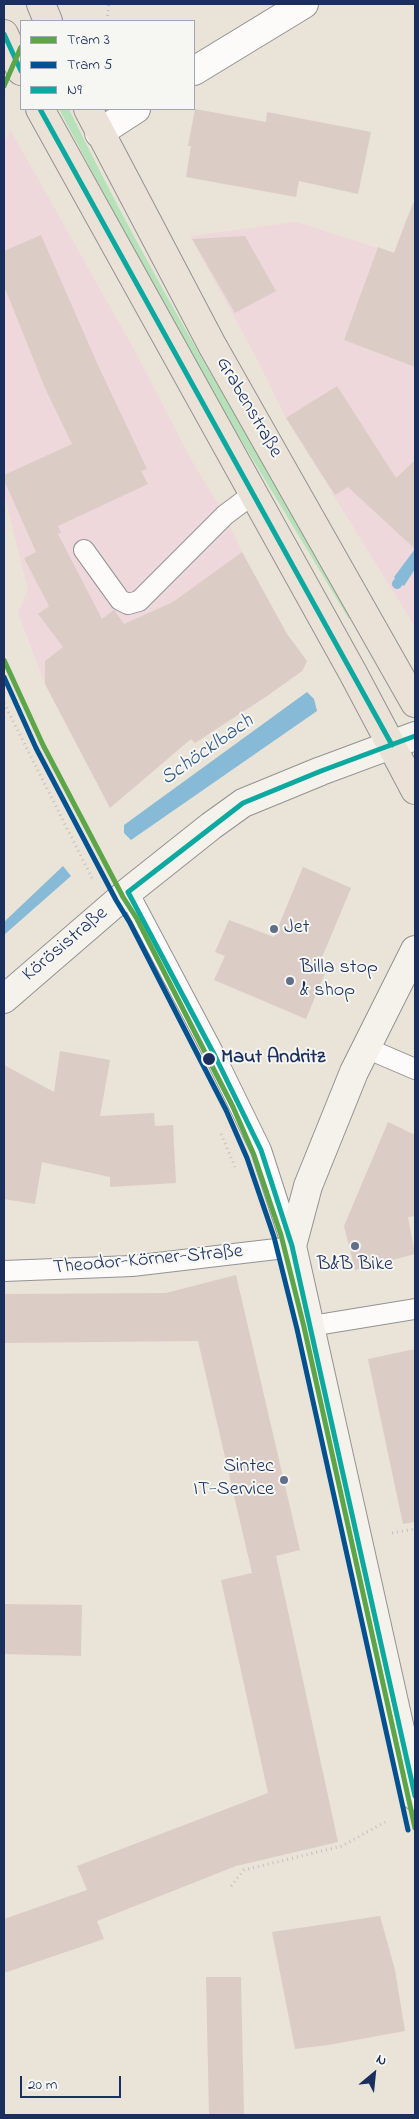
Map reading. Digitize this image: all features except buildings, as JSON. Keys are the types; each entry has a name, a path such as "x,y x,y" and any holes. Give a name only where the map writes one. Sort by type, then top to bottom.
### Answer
{"main road":[{"path":"41,4 48,20"},
{"path":"4,34 20,69"},
{"name":"Grabenstraße","path":"41,110 253,494 404,740 415,790"},
{"name":"Grabenstraße","path":"94,121 212,346 415,703"},
{"name":"Körösistraße","path":"4,999 128,892 211,826 243,804 321,771 404,740"},
{"path":"412,972 384,1010 354,1072 308,1186 292,1246 415,1796"}],"street":[{"path":"195,71 304,4"},
{"path":"94,121 132,110"}],"lane":[{"path":"84,550 120,600 128,604 140,601 225,515 253,494"},
{"path":"128,892 216,1056 261,1150 292,1246"},
{"path":"366,1048 415,1068"},
{"name":"Theodor-Körner-Straße","path":"4,1271 132,1266 292,1246"},
{"path":"311,1326 415,1309"}],"path":[{"path":"108,4 108,20"},
{"path":"4,703 94,883"},
{"path":"392,1533 415,1529"},
{"path":"230,1886 244,1870 342,1846 385,1822"}],"shaded area":[{"path":"10,129 136,353 193,463 225,515 242,552 287,634 307,661 302,671 267,696 195,743 191,739 110,808 45,684 18,613 28,590 4,493 4,146"},
{"path":"407,217 415,220 415,627 286,418 257,359 190,236 296,222 394,253"}],"green space":[{"path":"60,110 69,110 101,174 170,301 242,427 354,613 349,619 186,349"}],"water":[{"path":"415,549 415,569 404,586 394,577"},
{"name":"Schöcklbach","path":"307,692 314,699 317,711 131,840 124,833 124,825"},
{"path":"63,866 71,876 4,935 4,922"}],"waterway":[{"name":"Schöcklbach","path":"397,584 415,559"}],"tram line":[{"name":"3","path":"4,86 20,49"},
{"name":"3","path":"4,660 43,745 123,897 137,919 233,1107 254,1155 281,1235 304,1327 415,1828"},
{"name":"5","path":"4,677 36,748 130,923 226,1110 247,1158 274,1237 297,1329 408,1830"}],"transit line":[{"name":"N9","path":"4,34 20,69"},
{"name":"N9","path":"41,110 392,745"},
{"name":"N9","path":"128,892 243,803 321,771 415,736"},
{"name":"N9","path":"128,892 215,1056 261,1150 292,1246 415,1796"}],"place":[{"name":"Jet","path":"274,929"},
{"name":"Billa stop & shop","path":"290,981"},
{"name":"Maut Andritz","path":"209,1059"},
{"name":"B&B Bike","path":"355,1246"},
{"name":"Sintec IT-Service","path":"284,1480"}]}
